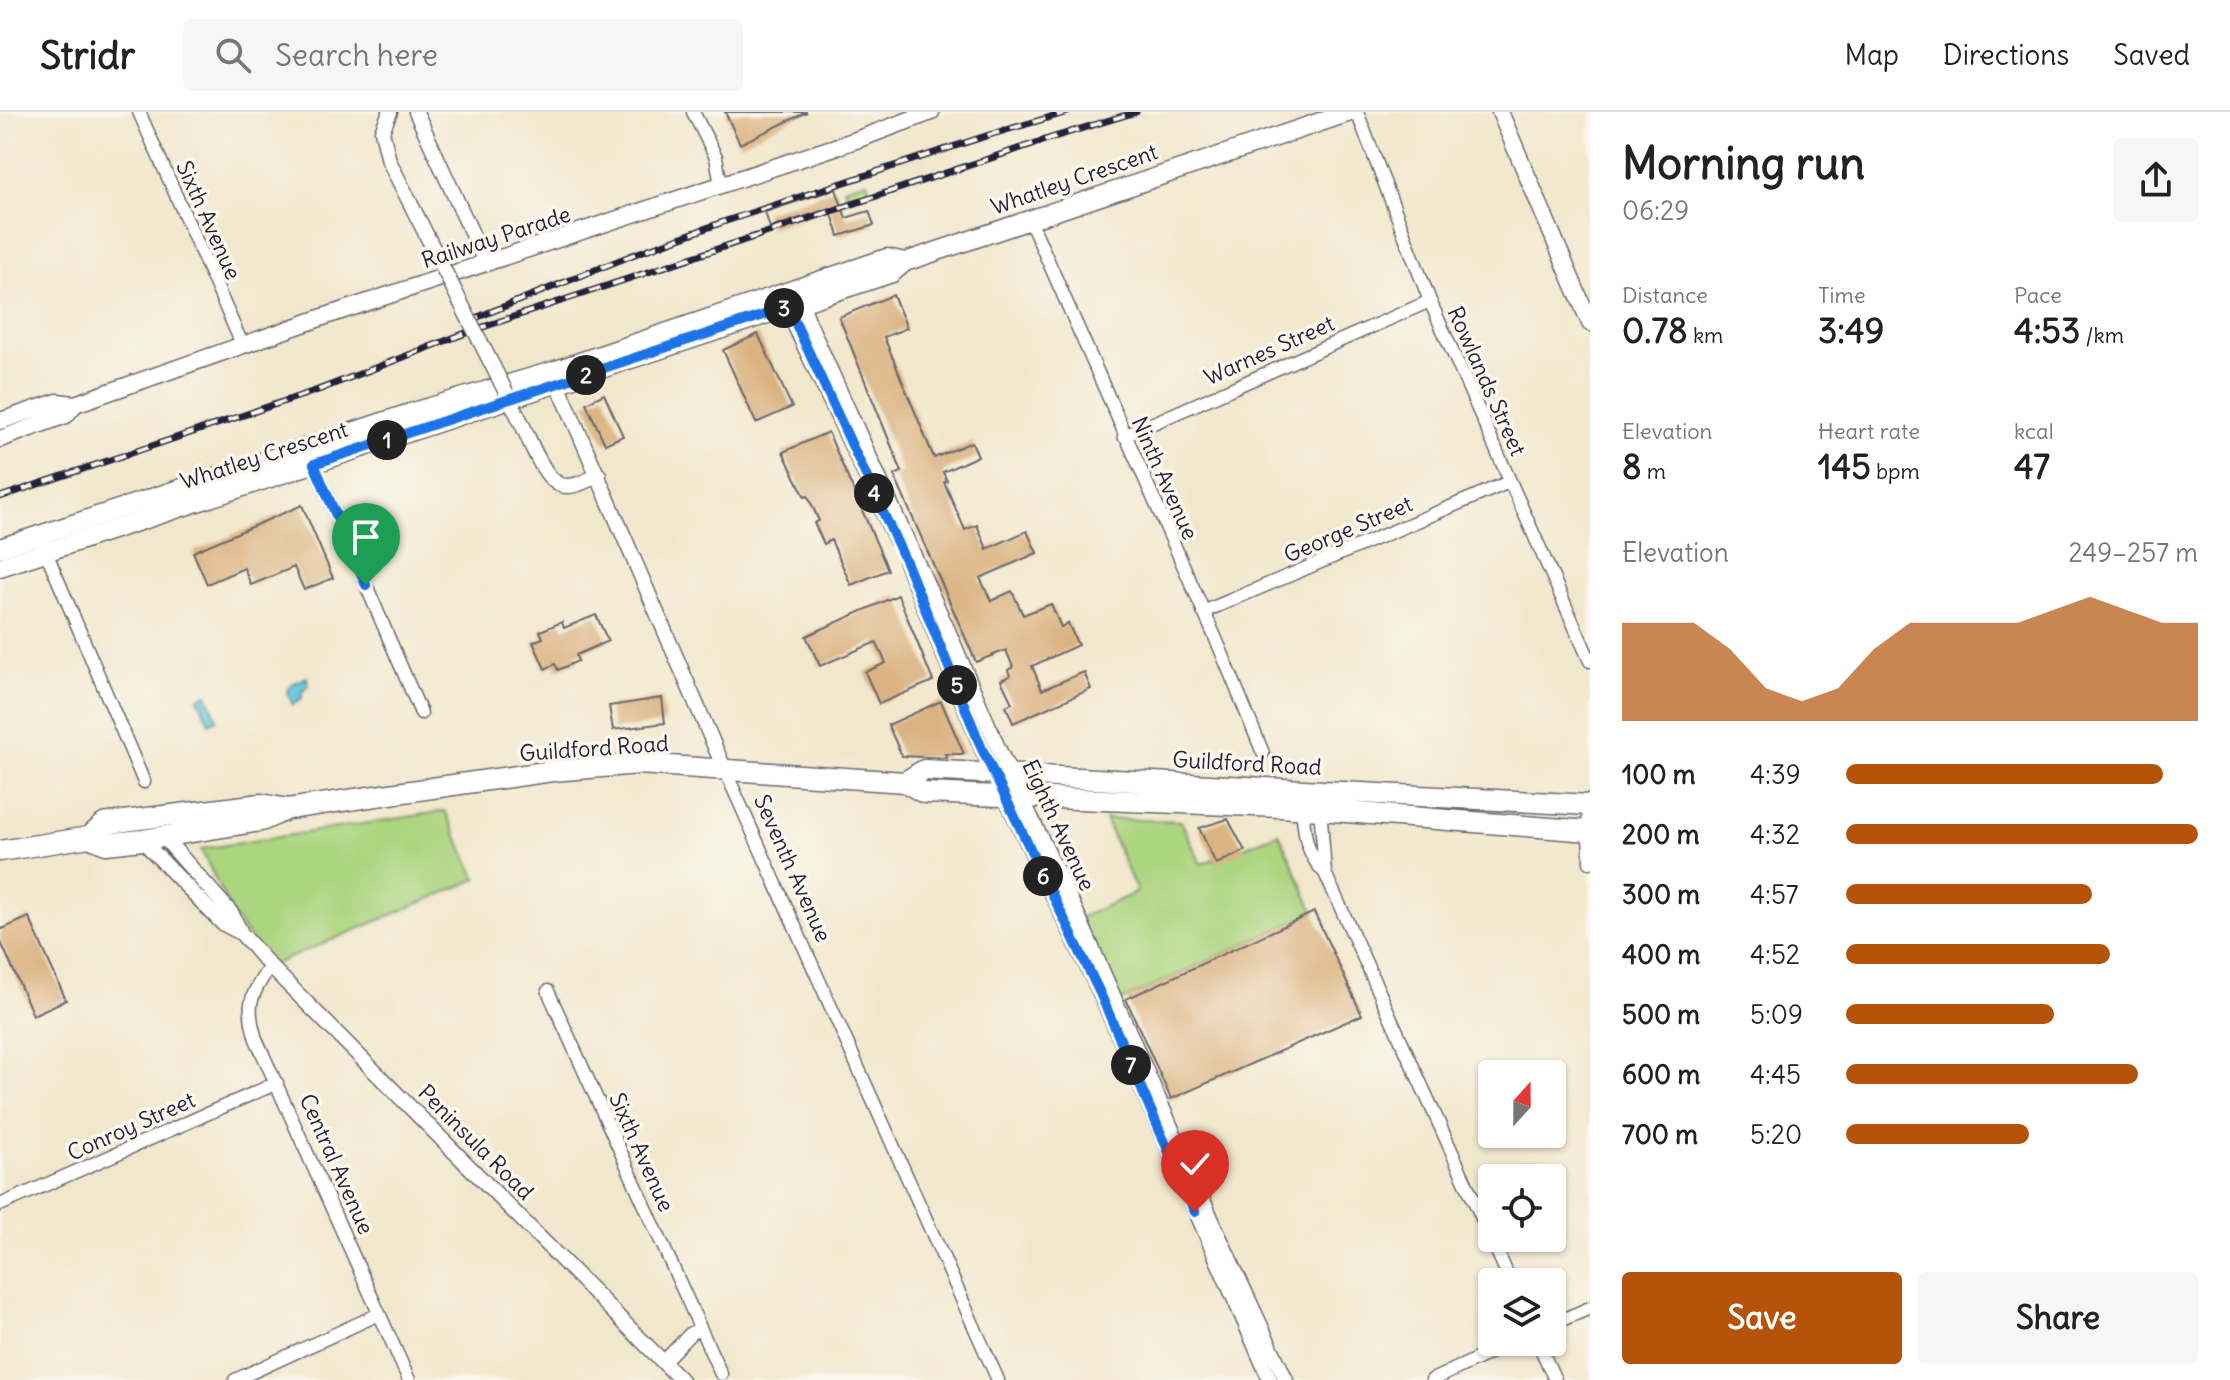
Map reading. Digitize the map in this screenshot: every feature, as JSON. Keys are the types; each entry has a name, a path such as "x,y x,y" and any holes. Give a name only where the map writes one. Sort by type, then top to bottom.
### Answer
{"highway":[{"name":"Guildford Road","path":"0,851 89,837 106,844 142,840 261,821 288,809 566,770 639,764 905,782 924,793 1014,797 1589,805"},
{"name":"Guildford Road","path":"905,782 924,770 1003,775 1311,800 1589,830"},
{"name":"Guildford Road","path":"89,837 104,824 131,820 261,804 288,809"}],"main road":[{"name":"Railway Parade","path":"1,432 66,415 75,404 242,344 856,140 931,112"},
{"name":"Whatley Crescent","path":"0,548 42,543 556,378 792,297 892,273 905,262 1350,112"},
{"path":"1500,112 1589,319"},
{"name":"Whatley Crescent","path":"0,567 42,543"}],"street":[{"name":"Sixth Avenue","path":"139,112 242,344"},
{"path":"390,112 382,131 385,153 543,467 561,485 576,485 599,475"},
{"path":"416,112 486,264"},
{"path":"693,112 716,157 721,185"},
{"name":"Rowlands Street","path":"1357,112 1430,301 1590,661"},
{"name":"Ninth Avenue","path":"1030,220 1263,753"},
{"name":"Eighth Avenue","path":"792,297 907,564 1003,775 1079,918 1286,1380"},
{"name":"Warnes Street","path":"1124,436 1430,301"},
{"name":"Seventh Avenue","path":"556,378 724,768 998,1380"},
{"path":"310,456 421,713"},
{"name":"George Street","path":"1203,612 1509,482"},
{"path":"42,543 144,782"},
{"name":"Eighth Avenue","path":"1014,797 1270,1380"},
{"path":"1311,800 1326,860 1325,873"},
{"path":"1311,800 1308,851 1325,873 1505,1268"},
{"path":"1589,805 1590,862"},
{"name":"Peninsula Road","path":"131,820 156,830 164,837 232,914 241,933 270,966 681,1380"},
{"name":"Peninsula Road","path":"142,840 222,923 241,933"},
{"name":"Central Avenue","path":"270,966 251,995 250,1018 256,1039 409,1380"},
{"name":"Sixth Avenue","path":"548,991 721,1374"},
{"name":"Conroy Street","path":"0,1205 277,1083"},
{"path":"1566,1318 1590,1308"},
{"path":"235,1380 379,1314"},
{"path":"663,1362 691,1333 700,1329"},
{"path":"1432,1380 1483,1356"},
{"path":"1544,1356 1555,1380"}],"green space":[{"path":"867,181 870,192 848,199 844,188"},
{"path":"445,811 477,879 270,966 232,914 201,849"},
{"path":"1105,819 1181,821 1201,864 1279,833 1314,912 1117,1003 1079,918 1137,892"}],"water":[{"path":"307,677 308,686 302,692 302,698 293,705 287,692 292,684"},
{"path":"207,694 217,719 209,723 198,698"}],"building":[{"path":"725,112 807,112 740,144"},
{"path":"836,189 846,218 869,211 874,225 839,236 830,208 770,228 765,212"},
{"path":"893,295 907,328 884,337 934,458 972,442 978,456 943,472 947,481 944,482 965,530 977,525 987,549 1027,531 1037,553 980,578 991,601 1012,591 1023,615 1051,604 1061,627 1068,623 1078,645 1032,666 1042,690 1084,672 1091,689 1013,723 1006,706 1012,703 1001,680 1010,676 1008,670 1013,667 1006,650 976,662 894,475 902,472 839,317"},
{"path":"758,334 792,407 756,423 723,350"},
{"path":"604,394 623,436 605,444 586,403"},
{"path":"828,432 888,570 851,585 831,540 824,544 814,523 819,521 808,496 805,497 783,452"},
{"path":"302,505 333,578 304,590 294,567 251,585 244,568 207,584 193,552"},
{"path":"898,595 933,681 879,704 865,672 886,663 876,642 820,666 806,636"},
{"path":"596,615 608,641 576,655 578,661 558,670 555,664 545,669 533,642 543,638 540,631 562,622 564,628"},
{"path":"662,698 665,723 613,730 609,706"},
{"path":"941,701 964,754 945,754 947,758 902,756 888,725"},
{"path":"1228,819 1245,851 1216,864 1199,828"},
{"path":"1314,912 1362,1015 1171,1099 1126,999"},
{"path":"29,917 66,1000 33,1015 0,940 0,930"}],"railway":[{"path":"468,321 726,221 1068,112"},
{"path":"0,497 318,390 471,331 1136,112"}],"route":[{"path":"366,585 314,464 788,307 907,564 982,749 1100,993 1195,1212"}]}
